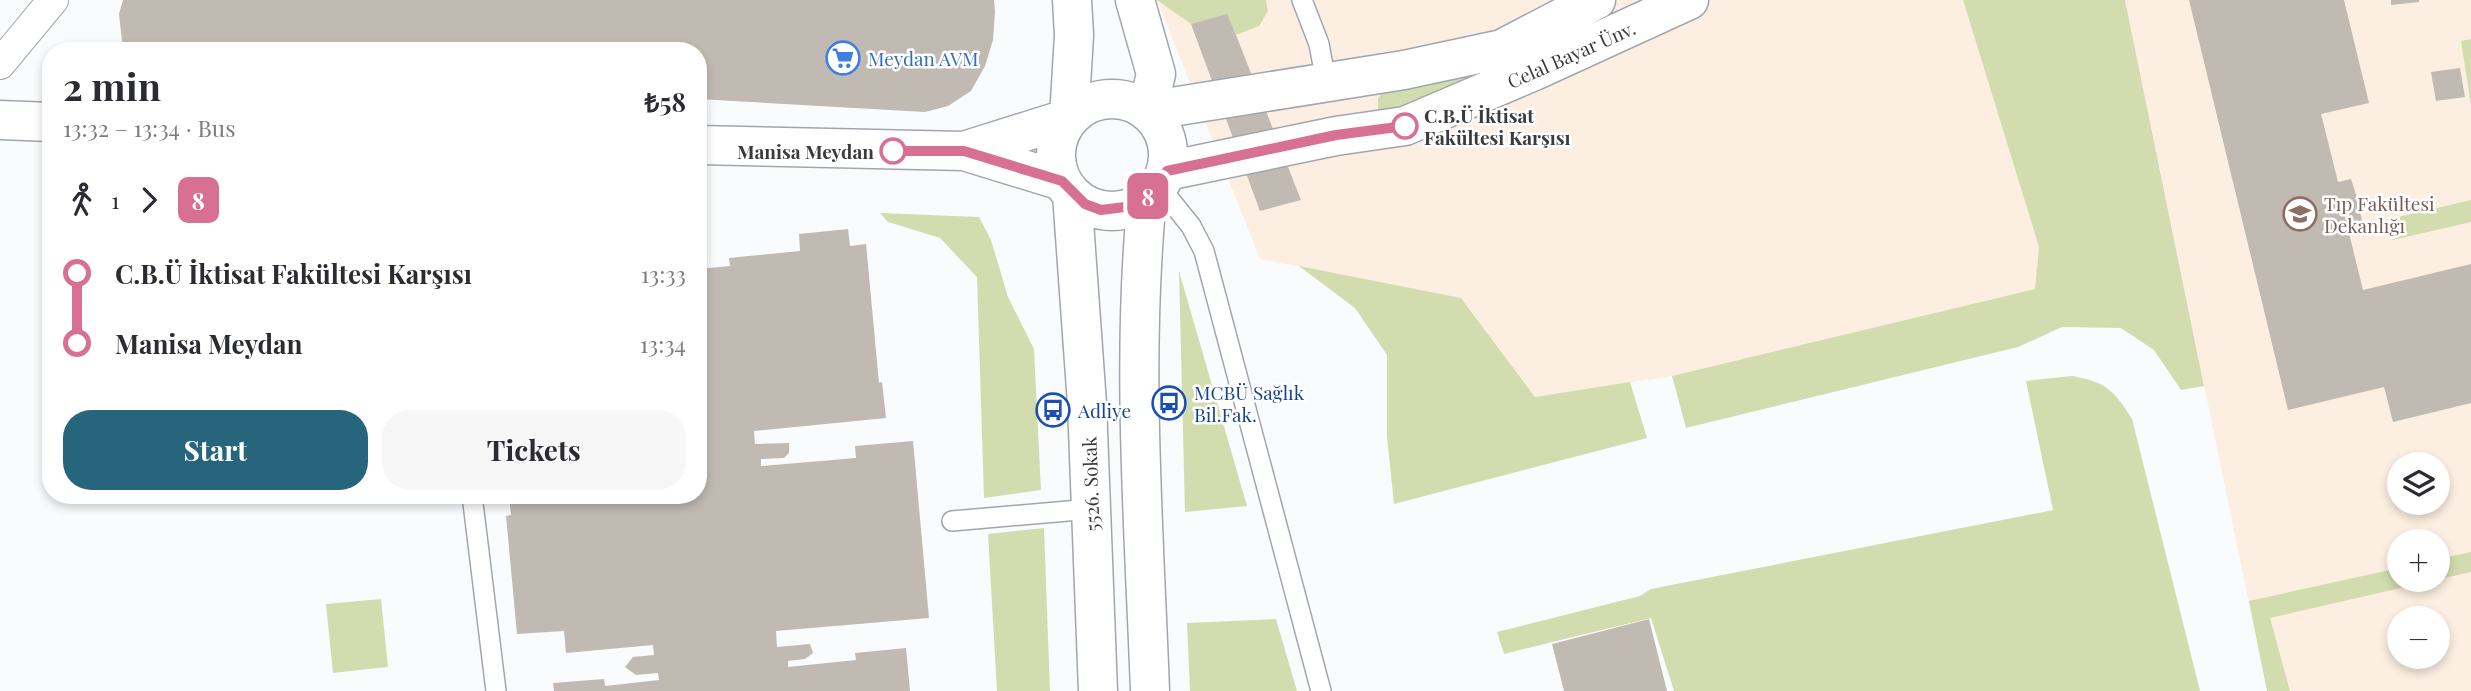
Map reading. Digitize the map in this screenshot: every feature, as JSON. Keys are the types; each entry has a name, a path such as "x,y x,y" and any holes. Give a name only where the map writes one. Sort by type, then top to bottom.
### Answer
{"street":[{"path":"0,64 53,0"},
{"path":"1067,188 1056,148 1060,132 1069,118 1074,35 1072,0"},
{"path":"1135,0 1156,74 1147,111"},
{"name":"Celal Bayar Ünv.","path":"1147,111 1326,82 1502,49 1596,0"},
{"name":"Celal Bayar Ünv.","path":"1158,185 1336,135 1405,126 1689,0"},
{"path":"1326,82 1336,135"},
{"path":"964,151 1069,118 1098,100 1115,99 1132,103 1147,111 1165,138 1158,185 1142,255 1140,404 1150,691"},
{"path":"0,120 42,122"},
{"path":"707,145 964,151 1067,188 1101,210 1133,206 1158,185"},
{"name":"5526. Sokak","path":"1067,188 1091,509 1098,691"}],"lane":[{"path":"1302,0 1319,44 1326,82"},
{"path":"1158,185 1191,226 1204,251 1321,691"},
{"path":"473,504 496,691"},
{"path":"952,521 1091,509"}],"shaded area":[{"path":"1157,0 1963,0 2039,247 2035,289 1672,376 1535,397 1461,298 1260,259"},
{"path":"2125,0 2471,0 2471,691 2267,691"}],"green space":[{"path":"1157,0 1266,0 1268,11 1259,26 1236,35 1227,15 1191,24"},
{"path":"1963,0 2125,0 2204,386 2181,390 2154,350 2121,328 2062,327 2018,347 1686,428 1672,376 2035,289 2039,247"},
{"path":"2471,39 2471,105 2461,41"},
{"path":"1479,72 1484,75 1390,113 1378,109 1378,98 1382,93 1426,86"},
{"path":"2471,200 2471,222 2393,240 2390,219"},
{"path":"880,213 979,217 991,240 1008,297 1034,349 1041,490 984,498 977,277 940,238 888,222"},
{"path":"1299,266 1461,298 1535,397 1630,382 1647,438 1394,504 1387,437 1387,355 1355,308"},
{"path":"1179,271 1247,506 1185,512"},
{"path":"2072,376 2093,381 2108,389 2132,419 2200,691 1674,691 1651,618 1504,654 1497,632 1640,596 1651,589 2053,510 2026,381"},
{"path":"1044,528 1050,691 997,691 988,534"},
{"path":"2471,552 2471,572 2450,577 2450,556"},
{"path":"2387,571 2387,591 2270,618 2290,691 2267,691 2249,601"},
{"path":"381,599 388,667 333,673 326,604"},
{"path":"1276,619 1297,691 1190,691 1187,623"}],"building":[{"name":"Manisa Meydan","path":"123,0 994,0 995,12 993,40 985,66 971,91 948,106 925,112 707,100 707,42 123,42 119,14"},
{"name":"Tıp Fakültesi Dekanlığı","path":"2189,0 2344,0 2369,103 2321,114 2338,182 2351,179 2357,198 2364,230 2349,233 2363,290 2471,264 2471,403 2393,422 2384,387 2288,410"},
{"path":"2391,0 2419,0 2419,2 2391,5"},
{"path":"1227,14 1301,200 1260,211 1191,24"},
{"path":"2460,68 2465,97 2436,101 2431,72"},
{"path":"848,229 850,246 866,244 879,383 882,382 886,418 754,431 755,444 789,443 789,453 784,458 761,459 761,466 856,458 855,446 913,441 929,618 776,631 777,647 810,644 813,653 805,659 788,661 788,667 856,660 855,653 906,648 910,691 554,691 553,683 604,679 605,686 659,680 658,673 636,675 625,667 633,657 654,655 653,645 566,653 564,631 517,634 506,516 511,515 510,504 707,504 707,268 730,266 729,258 800,251 799,234"},
{"path":"1649,619 1667,691 1564,691 1552,644"}],"bus line":[{"name":"8","path":"893,151 964,151 1062,181 1072,194 1085,204 1101,210 1117,210 1133,206 1147,198 1167,171 1336,135 1405,126"}],"place":[{"name":"Meydan AVM","path":"843,58"},
{"name":"C.B.Ü İktisat Fakültesi Karşısı","path":"1405,126"},
{"name":"Manisa Meydan","path":"893,151"},
{"name":"Tıp Fakültesi Dekanlığı","path":"2300,214"},
{"name":"MCBÜ Sağlık Bil.Fak.","path":"1169,403"},
{"name":"Adliye","path":"1053,410"}]}
